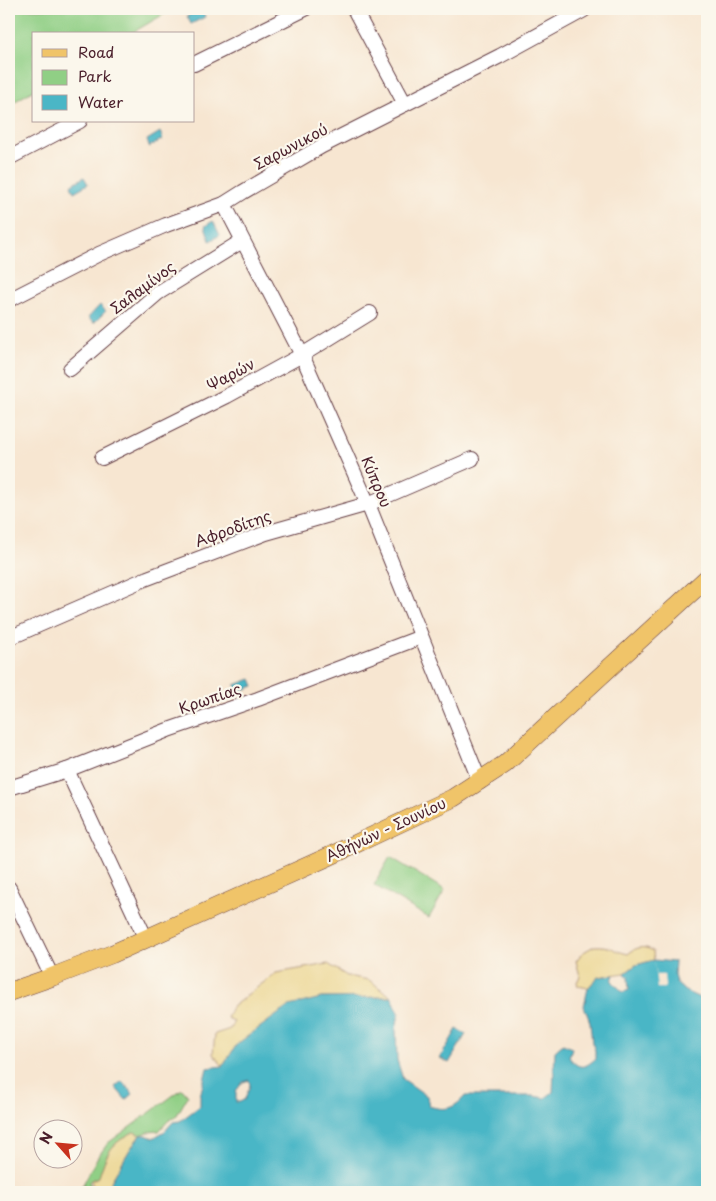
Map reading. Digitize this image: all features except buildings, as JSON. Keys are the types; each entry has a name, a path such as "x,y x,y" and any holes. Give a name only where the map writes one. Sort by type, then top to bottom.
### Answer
{"main road":[{"name":"Αθήνών - Σουνίου","path":"9,992 52,978 146,939 424,812 480,782 505,764 560,715 707,578"}],"street":[{"path":"195,64 305,9"},
{"path":"354,9 405,104"},
{"name":"Σαρωνικού","path":"9,300 98,254 166,225 224,204 322,146 368,125 584,10"},
{"path":"9,158 78,122"},
{"name":"Κύπρου","path":"224,204 302,355 368,504 480,782"},
{"name":"Σαλαμίνος","path":"70,368 158,293 242,241"},
{"name":"Ψαρών","path":"102,458 227,396 302,355 370,313"},
{"name":"Αφροδίτης","path":"9,638 145,580 266,533 368,504 472,459"},
{"name":"Κρωπίας","path":"9,788 67,770 168,730 258,699 420,637"},
{"path":"67,770 146,939"},
{"path":"9,888 52,978"}],"green space":[{"path":"9,9 173,9 133,32 32,32 32,91 9,105"},
{"path":"390,857 445,890 429,918 374,885"},
{"path":"182,1089 188,1096 177,1115 159,1131 140,1135 134,1132 114,1145 107,1155 99,1177 89,1182 92,1188 91,1192 79,1192 97,1158 108,1143"}],"sand":[{"path":"594,946 609,947 628,954 637,948 643,947 653,951 654,960 636,965 625,973 598,977 588,988 578,986 577,982 580,976 576,961 582,953"},
{"path":"328,964 347,976 369,980 392,997 321,998 238,1044 223,1066 213,1054 215,1034 230,1029 234,1021 227,1018 232,1007 276,973"},
{"path":"134,1132 140,1135 105,1192 92,1192 94,1189 91,1180 99,1177 110,1150 126,1136"}],"water":[{"path":"202,9 205,17 191,24 187,16"},
{"path":"160,132 163,139 149,147 147,140"},
{"path":"84,177 88,184 74,192 71,185"},
{"path":"213,221 220,235 210,241 205,226"},
{"path":"100,305 106,311 94,323 88,318"},
{"path":"245,525 248,534 234,540 232,533"},
{"path":"251,679 254,686 237,692 235,685"},
{"path":"654,960 675,962 674,975 676,983 685,991 702,999 707,1011 707,1192 105,1192 140,1135 153,1138 165,1131 173,1122 180,1121 200,1106 200,1096 207,1068 223,1066 237,1044 289,1006 321,998 392,997 399,1014 396,1029 397,1060 403,1079 427,1096 429,1106 449,1108 457,1104 465,1096 533,1096 545,1098 553,1092 555,1051 563,1044 572,1048 569,1057 578,1066 588,1065 595,1059 590,1022 584,1006 588,988 598,977 614,975 612,981 623,992 629,990 628,977 625,973 636,965","holes":["249,1080 250,1085 245,1099 236,1102 236,1091 243,1082"]},
{"path":"457,1029 466,1034 449,1063 440,1058"},
{"path":"122,1081 133,1094 126,1100 115,1087"}],"pier":[{"path":"654,960 656,975 664,975 664,988 657,988"}]}
